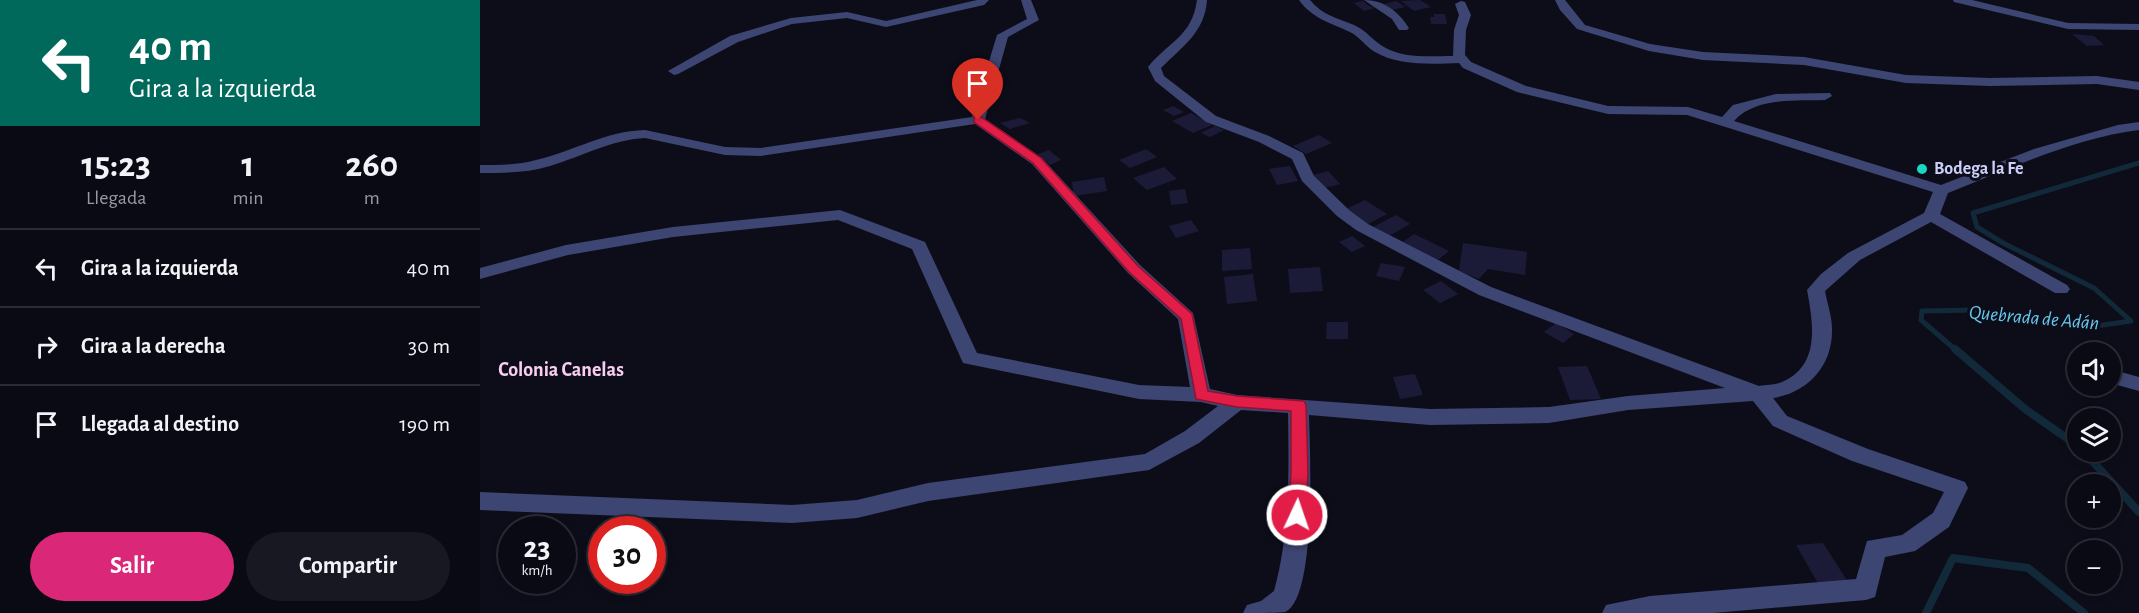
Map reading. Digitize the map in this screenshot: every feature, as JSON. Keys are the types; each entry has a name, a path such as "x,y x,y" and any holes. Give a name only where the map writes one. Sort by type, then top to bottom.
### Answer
{"street":[{"path":"674,71 734,39 791,21 847,15 886,24 980,3 984,0"},
{"path":"978,120 1003,35 1033,21 1026,0"},
{"path":"1202,0 1203,10 1200,19 1188,38 1154,67 1160,78 1211,119 1264,138 1298,156 1307,178 1343,213 1362,227 1485,291 1758,393 1780,421 1860,455 1957,488 1941,520 1907,544 1875,548 1866,589 1650,607 1615,613"},
{"path":"1304,0 1310,9 1323,19 1359,32 1378,50 1391,56 1441,60 1462,59"},
{"path":"1369,0 1396,17 1403,28"},
{"path":"1560,0 1581,27 1649,46 1703,56 1804,61 1906,79 2097,80 2139,86"},
{"path":"1958,0 2068,26 2139,27"},
{"path":"1461,4 1465,15 1458,28 1461,42 1459,55 1467,65 1522,89 1608,110 1688,111 1941,190 2039,152 2123,128 2139,126"},
{"path":"1724,123 1738,108 1776,98 1825,96"},
{"path":"480,170 522,169 592,144 633,134 645,134 725,151 761,152 978,120 1037,161 1134,269 1187,317 1201,395"},
{"path":"480,274 566,250 673,232 840,215 919,246 970,358 1138,392 1201,395 1237,402 1430,417 1549,415 1628,403 1787,389 1807,375 1822,345 1824,327 1816,290 1828,274 1875,244 1931,216 1941,190"},
{"path":"1931,216 2061,289"},
{"path":"2121,379 2139,384"},
{"path":"480,501 792,514 858,509 928,492 1149,462 1192,437 1237,402"},
{"path":"1257,613 1267,611 1285,598 1295,558 1300,472 1298,405"}],"building":[{"path":"1420,0 1431,7 1414,11 1401,1"},
{"path":"1363,1 1375,8 1364,11 1354,3"},
{"path":"1396,1 1405,7 1392,10 1384,4"},
{"path":"1434,14 1445,14 1447,24 1431,24 1430,17 1434,17"},
{"path":"2072,34 2094,36 2104,45 2087,46"},
{"path":"1173,106 1184,112 1174,116 1163,110"},
{"path":"1191,113 1212,125 1193,133 1172,121"},
{"path":"1020,118 1030,123 1010,129 1000,123"},
{"path":"1215,126 1224,130 1210,137 1201,133"},
{"path":"1319,135 1332,143 1306,154 1293,146"},
{"path":"1146,149 1157,157 1130,168 1119,160"},
{"path":"1049,150 1061,160 1050,165 1038,154"},
{"path":"1290,166 1298,181 1277,185 1269,169"},
{"path":"1164,167 1177,179 1147,190 1133,178"},
{"path":"1328,171 1340,184 1321,189 1310,176"},
{"path":"1104,177 1107,191 1074,196 1072,182"},
{"path":"1185,189 1188,203 1171,205 1169,191"},
{"path":"1365,200 1387,214 1366,225 1344,210"},
{"path":"1396,215 1410,224 1387,237 1373,227"},
{"path":"1191,220 1199,231 1176,238 1169,226"},
{"path":"1414,234 1449,251 1438,260 1403,242"},
{"path":"1352,236 1365,246 1352,252 1339,242"},
{"path":"1463,243 1527,252 1525,275 1488,269 1479,279 1459,271"},
{"path":"1250,248 1252,269 1222,271 1222,250"},
{"path":"1381,263 1405,267 1399,281 1376,276"},
{"path":"1320,267 1323,291 1290,293 1288,269"},
{"path":"1253,274 1257,301 1227,304 1224,277"},
{"path":"1441,281 1458,294 1440,303 1423,290"},
{"path":"1327,322 1348,322 1348,339 1326,339"},
{"path":"1556,323 1574,334 1563,343 1544,332"},
{"path":"1587,366 1601,399 1570,400 1558,367"},
{"path":"1415,374 1423,395 1400,399 1393,377"},
{"path":"1823,543 1848,582 1819,585 1796,545"}],"waterway":[{"name":"Quebrada de Adán","path":"1957,351 1921,320 1922,311 1979,310 2096,326 2131,321 2094,288 2003,243 1977,227 1973,213 2139,163"},
{"name":"Quebrada de Adán","path":"1955,349 2025,409 2067,438"},
{"name":"Quebrada de Adán","path":"2093,462 2139,512"},
{"name":"Quebrada de Adán","path":"1926,613 1953,558 2028,568 2084,613"}],"place":[{"name":"Bodega la Fe","path":"1922,169"}],"district":[{"name":"Colonia Canelas","path":"561,370"}],"route":[{"path":"978,120 1037,161 1134,269 1187,317 1201,395 1237,402 1298,405 1300,472 1297,515"}]}
